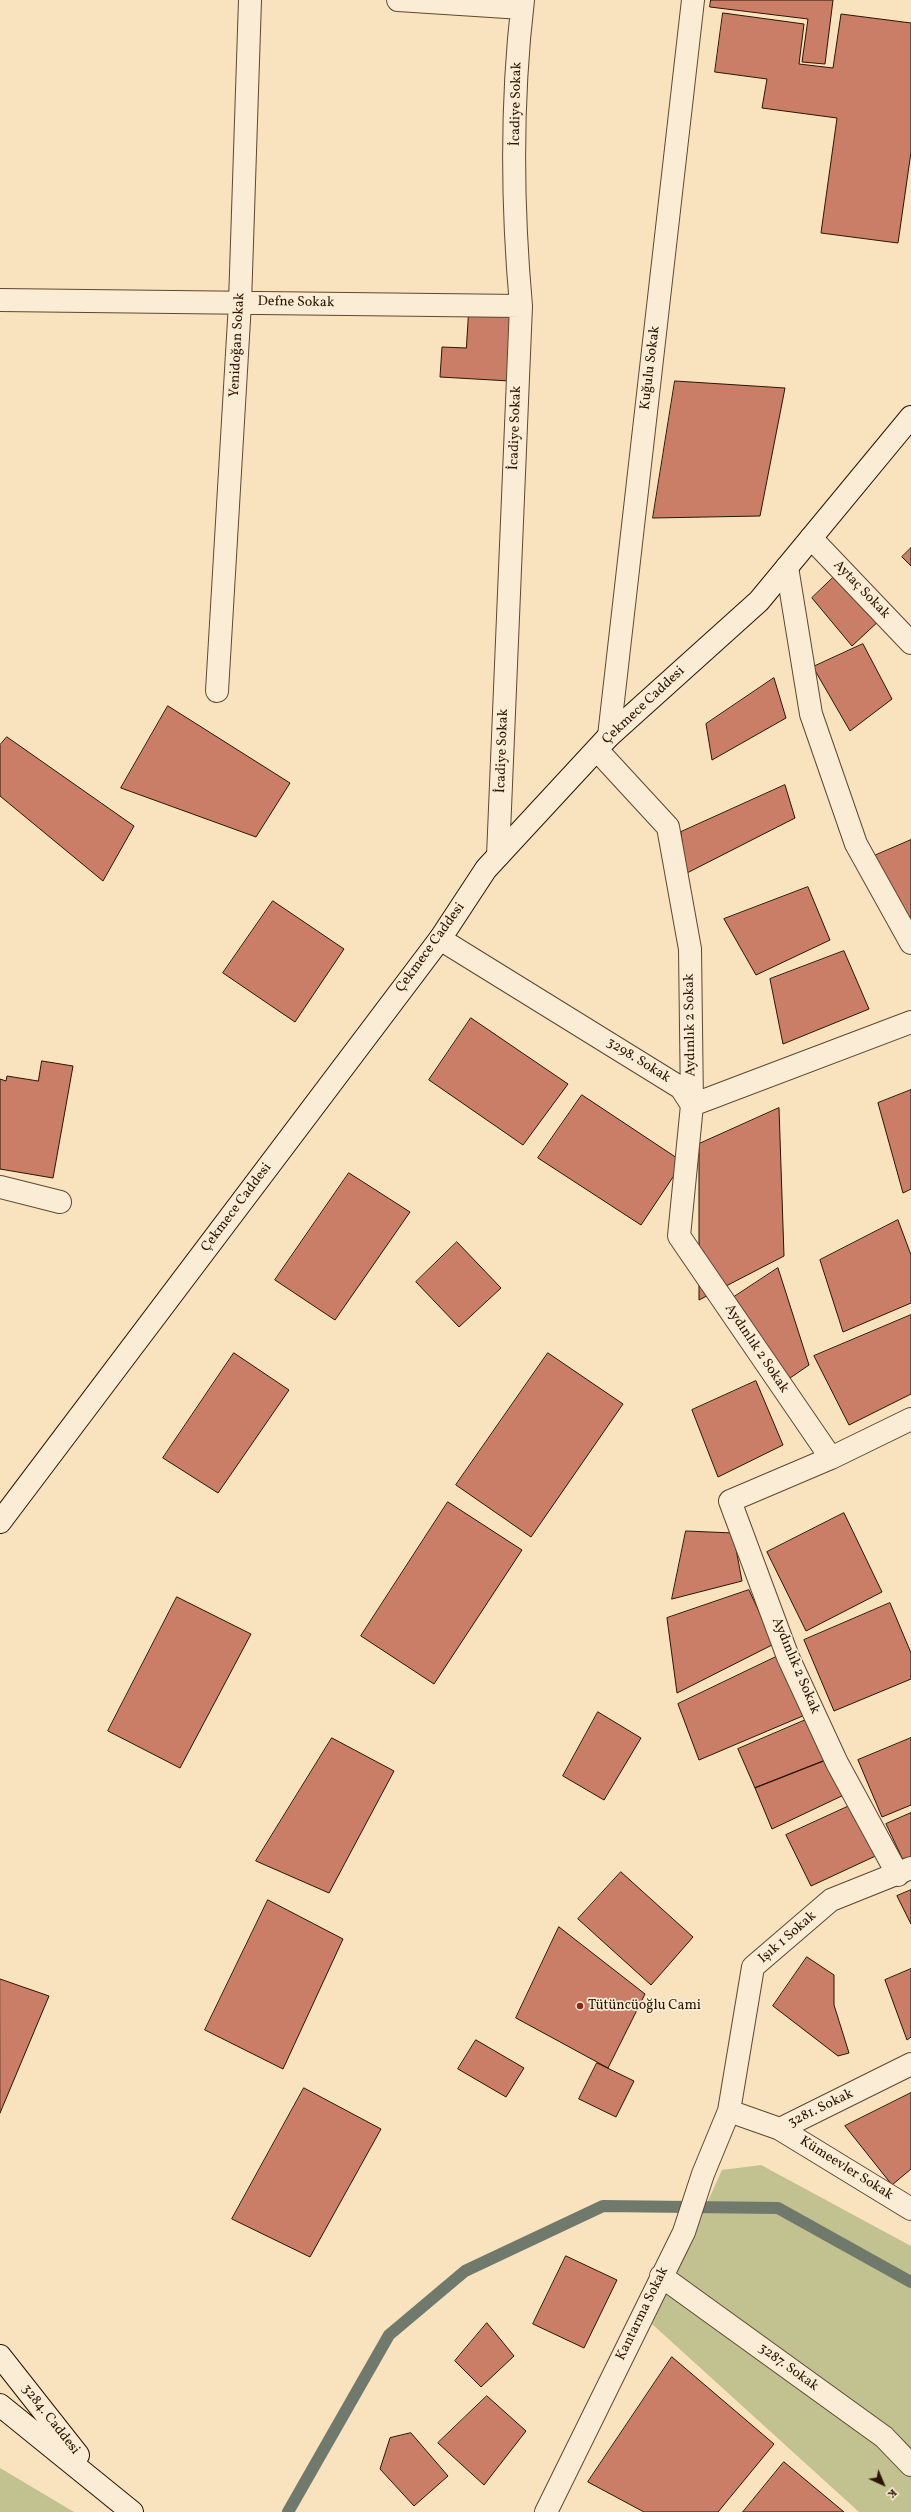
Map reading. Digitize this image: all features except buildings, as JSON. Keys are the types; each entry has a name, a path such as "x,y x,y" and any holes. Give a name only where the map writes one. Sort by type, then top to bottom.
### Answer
{"street":[{"name":"Yenidoğan Sokak","path":"217,690 240,302 250,0"},
{"path":"398,0 523,4"},
{"name":"Kuğulu Sokak","path":"603,743 693,0"},
{"name":"İcadiye Sokak","path":"498,856 521,306 514,226 518,36 523,4"},
{"name":"Defne Sokak","path":"0,300 521,306"},
{"name":"Çekmece Caddesi","path":"0,1522 440,939 486,869 603,743 759,600 911,417"},
{"name":"Aytaç Sokak","path":"811,538 911,642"},
{"path":"787,567 811,714 856,844 911,943"},
{"name":"Aydınlık 2 Sokak","path":"603,743 668,827 690,948 692,1105 680,1236 831,1458 730,1501 791,1664 837,1763 905,1872"},
{"name":"3298. Sokak","path":"440,939 681,1088 692,1105"},
{"path":"692,1105 911,1022"},
{"path":"0,1187 60,1202"},
{"path":"831,1458 911,1419"},
{"name":"Işık 1 Sokak","path":"729,2111 753,1968 831,1900 905,1872"},
{"name":"3281. Sokak","path":"729,2111 780,2129 911,2064"},
{"name":"Kantarma Sokak","path":"546,2512 684,2232 703,2174 729,2111"},
{"name":"Kümeevler Sokak","path":"780,2129 911,2209"},
{"name":"3287. Sokak","path":"661,2276 884,2437 911,2465"},
{"name":"3284. Caddesi","path":"0,2356 101,2485"},
{"name":"3284. Caddesi","path":"0,2405 101,2485 132,2512"}],"green space":[{"path":"761,2165 911,2246 911,2512 859,2512 652,2324 722,2170"},
{"path":"0,2468 74,2512 0,2512"}],"waterway":[{"path":"288,2512 389,2335 465,2271 603,2206 778,2208 911,2282"}],"place":[{"name":"Tütüncüoğlu Cami","path":"580,2006"}]}
